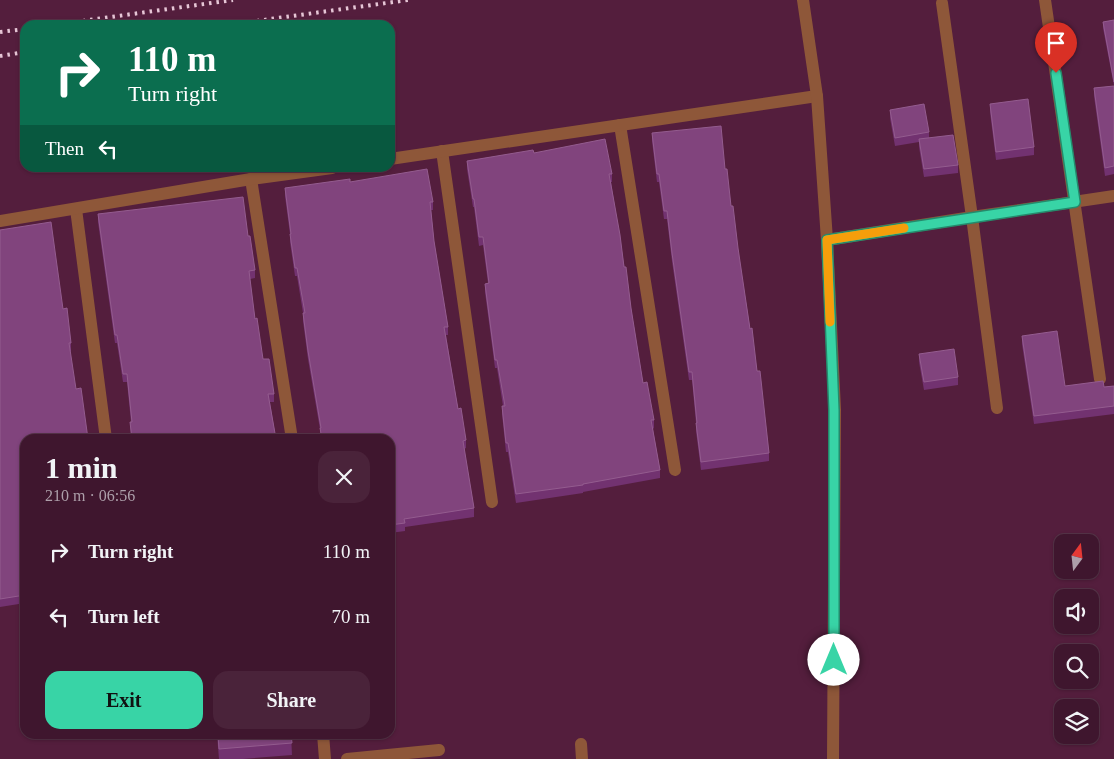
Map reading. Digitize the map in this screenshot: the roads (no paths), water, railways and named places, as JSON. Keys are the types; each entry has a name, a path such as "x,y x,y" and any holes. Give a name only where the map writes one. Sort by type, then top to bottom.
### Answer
{"street":[{"path":"803,0 817,96 827,240 834,410 833,759"},
{"path":"1045,0 1100,379"},
{"path":"942,2 997,408"},
{"path":"395,158 817,96"},
{"path":"620,125 675,470"},
{"path":"442,151 492,502"},
{"path":"0,221 303,172"},
{"path":"251,179 291,434"},
{"path":"827,240 1114,196"},
{"path":"76,209 105,434"},
{"path":"323,739 325,759"},
{"path":"582,744 582,759"},
{"path":"347,759 439,750"}],"railway":[{"path":"89,20 233,0"},
{"path":"263,20 408,0"},
{"path":"0,32 20,30"},
{"path":"0,56 20,53"}]}
